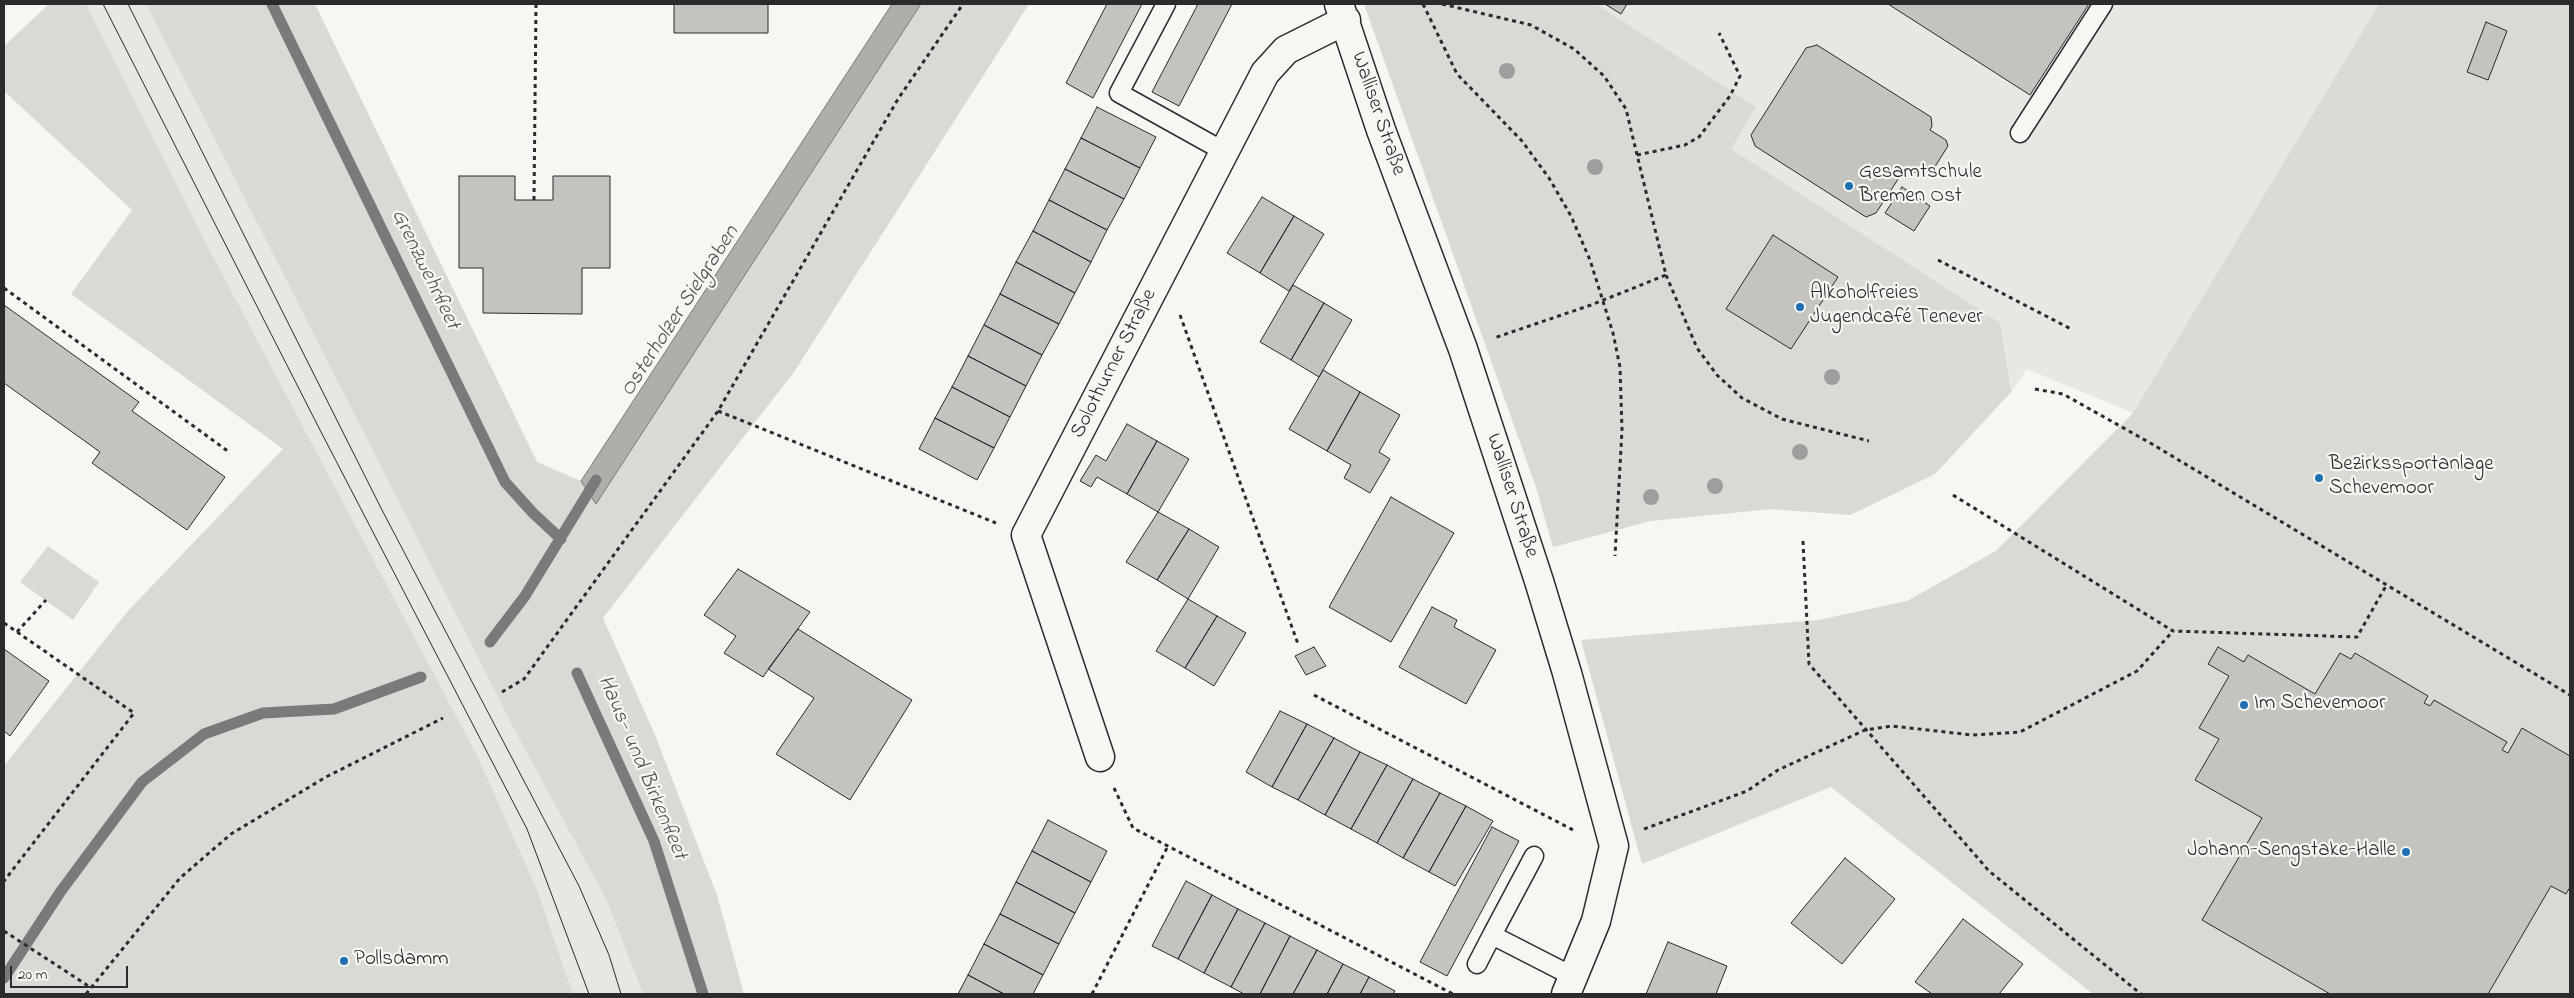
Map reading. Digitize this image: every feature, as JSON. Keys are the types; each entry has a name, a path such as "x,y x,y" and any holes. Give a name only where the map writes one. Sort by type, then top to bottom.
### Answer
{"street":[{"name":"Solothurner Straße","path":"1026,535 1265,73 1286,50 1343,12"},
{"name":"Walliser Straße","path":"1343,12 1381,130 1462,350 1564,664 1614,846 1596,921 1570,986"},
{"path":"1026,535 1100,757"}],"lane":[{"path":"1166,4 1119,93 1225,152"},
{"path":"2020,133 2103,4"},
{"path":"1477,964 1534,856"},
{"path":"1492,935 1570,986"}],"path":[{"path":"534,200 536,4"},
{"path":"502,692 524,679 718,411 898,99 963,4"},
{"path":"1422,4 1458,74 1522,141 1549,178 1572,216 1590,260 1620,367 1622,430 1615,556"},
{"path":"1442,4 1531,26 1574,49 1604,76 1626,109 1666,275 1697,348 1717,375 1742,398 1782,419 1868,441"},
{"path":"1637,155 1685,145 1699,137 1730,96 1740,76 1719,33"},
{"path":"1938,260 2071,329"},
{"path":"1164,270 1298,644"},
{"path":"1462,350 1603,301 1666,275"},
{"path":"4,288 229,452"},
{"path":"2035,388 2062,394 2152,444 2570,695"},
{"path":"718,411 1026,535"},
{"path":"1953,495 2173,631 2357,637 2387,584"},
{"path":"1804,541 1809,664 1989,871 2141,994"},
{"path":"17,632 46,600"},
{"path":"4,623 134,713 4,881"},
{"path":"1314,695 1574,831 1614,846 1640,830 1747,791 1778,770 1865,730 1892,726 1972,735 2020,732 2137,671 2173,631"},
{"path":"86,994 180,878 231,834 326,777 443,718"},
{"path":"1100,757 1133,828 1453,994"},
{"path":"1092,994 1168,846"},
{"path":"4,931 90,987"}],"shaded area":[{"path":"49,4 86,4 207,245 478,757 538,892 573,994 4,994 4,766 127,612 283,449 71,294 132,210 4,91 4,46"},
{"path":"86,4 146,4 515,731 607,901 643,994 573,994 538,892 478,757 207,245"},
{"path":"146,4 315,4 537,462 581,481 596,503 921,4 1029,4 794,372 603,618 655,735 717,895 744,994 643,994 607,901 515,731"},
{"path":"892,4 921,4 596,504 581,481"},
{"name":"Gesamtschule Bremen Ost","path":"1364,4 2379,4 2133,413 2027,369 2011,392 1935,474 1850,515 1771,509 1650,521 1553,547 1536,487"},
{"path":"1364,4 1596,4 1756,107 1731,149 2000,323 2011,392 1935,474 1850,515 1771,509 1650,521 1553,547 1536,487"},
{"name":"Bezirkssportanlage Schevemoor","path":"2379,4 2570,4 2570,994 2093,994 1831,787 1642,864 1581,640 1818,620 1907,601 1996,551 2133,413"},
{"path":"48,546 99,582 73,620 20,582"}],"building":[{"path":"674,4 768,4 768,33 674,33"},
{"path":"1107,4 1142,4 1093,98 1066,83"},
{"path":"1198,4 1232,4 1179,106 1152,92"},
{"path":"1605,4 1627,4 1621,14"},
{"path":"1888,4 2089,4 2030,95"},
{"path":"2486,22 2507,31 2488,80 2467,72"},
{"path":"1817,45 1931,117 1932,126 1930,130 1946,140 1948,146 1929,176 1921,176 1906,167 1876,213 1866,217 1755,146 1751,135 1806,48"},
{"path":"1097,107 1156,137 1140,168 1081,138"},
{"path":"1081,138 1140,168 1124,199 1065,169"},
{"path":"1065,169 1124,199 1107,230 1049,200"},
{"path":"459,176 515,176 515,200 553,200 553,176 610,176 610,268 582,268 582,314 483,313 483,268 459,268"},
{"path":"1902,187 1930,206 1914,231 1885,213"},
{"path":"1262,197 1294,216 1260,273 1227,253"},
{"path":"1049,200 1107,230 1091,262 1033,231"},
{"path":"1294,216 1324,234 1289,291 1260,273"},
{"path":"1033,231 1091,262 1075,293 1016,262"},
{"path":"1773,235 1838,277 1791,349 1726,309"},
{"path":"1016,262 1075,293 1059,324 1000,294"},
{"path":"1293,285 1324,303 1291,360 1260,342"},
{"path":"1000,294 1059,324 1042,355 984,325"},
{"path":"1324,303 1352,320 1319,377 1291,360"},
{"path":"4,305 139,402 132,411 225,477 187,530 92,463 100,452 4,383"},
{"path":"984,325 1042,355 1026,386 968,356"},
{"path":"968,356 1026,386 1010,417 952,387"},
{"path":"1323,370 1360,392 1327,451 1289,429"},
{"path":"952,387 1010,417 994,448 935,418"},
{"path":"1360,392 1400,415 1379,452 1390,459 1370,493 1344,478 1351,465 1327,451"},
{"path":"935,418 994,448 977,480 919,449"},
{"path":"1127,424 1157,441 1127,494 1097,477 1091,487 1080,481 1096,455 1106,461"},
{"path":"1157,441 1189,459 1158,512 1127,494"},
{"path":"1391,497 1454,533 1391,642 1329,607"},
{"path":"1158,512 1189,529 1157,580 1126,562"},
{"path":"1189,529 1219,547 1188,599 1157,580"},
{"path":"738,569 810,612 763,677 724,653 736,636 704,615"},
{"path":"1188,599 1217,616 1185,668 1156,651"},
{"path":"1432,607 1457,620 1454,627 1496,650 1466,704 1399,667"},
{"path":"1217,616 1246,633 1214,686 1185,668"},
{"path":"798,629 912,700 850,800 776,754 814,698 768,669"},
{"path":"1314,647 1326,666 1306,675 1295,656"},
{"name":"Johann-Sengstake-Halle","path":"2218,647 2244,662 2248,655 2315,694 2340,653 2351,659 2355,653 2428,696 2424,703 2430,706 2434,700 2507,742 2502,750 2508,753 2522,728 2570,756 2570,887 2566,894 2551,886 2488,994 2330,994 2202,920 2262,818 2195,780 2219,739 2199,728 2229,676 2208,664"},
{"path":"4,649 49,681 10,736 4,731"},
{"path":"1280,711 1307,724 1272,787 1246,772"},
{"path":"1307,724 1334,738 1298,800 1272,787"},
{"path":"1334,738 1360,752 1325,815 1298,800"},
{"path":"1360,752 1387,765 1351,829 1325,815"},
{"path":"1387,765 1413,779 1377,843 1351,829"},
{"path":"1413,779 1440,793 1403,858 1377,843"},
{"path":"1440,793 1466,806 1429,872 1403,858"},
{"path":"1466,806 1493,821 1455,886 1429,872"},
{"path":"1048,820 1107,851 1091,882 1032,851"},
{"path":"1492,827 1519,841 1447,976 1420,962"},
{"path":"1032,851 1091,882 1075,913 1016,882"},
{"path":"1845,858 1895,899 1842,964 1791,923"},
{"path":"1186,881 1212,895 1178,959 1152,946"},
{"path":"1016,882 1075,913 1059,944 1000,914"},
{"path":"1212,895 1238,909 1204,973 1178,959"},
{"path":"1238,909 1265,923 1231,987 1204,973"},
{"path":"1000,914 1059,944 1043,975 984,944"},
{"path":"1963,919 2023,964 1999,994 1932,994 1915,982"},
{"path":"1265,923 1290,936 1260,994 1244,994 1231,987"},
{"path":"1290,936 1317,950 1293,994 1260,994"},
{"path":"1668,942 1727,966 1716,994 1646,994"},
{"path":"984,944 1043,975 1033,994 1004,994 968,975"},
{"path":"1317,950 1343,964 1327,994 1293,994"},
{"path":"1343,964 1369,977 1360,994 1327,994"},
{"path":"968,975 1004,994 958,994"},
{"path":"1369,977 1395,991 1393,994 1360,994"}],"waterway":[{"name":"Grenzwehrfleet","path":"272,4 505,482 533,513 561,539"},
{"name":"Osterholzer Sielgraben","path":"490,642 525,596 596,480"},
{"name":"Haus- und Birkenfleet","path":"577,673 654,841 703,994"},
{"name":"Osterholzer Sielgraben","path":"4,978 61,891 142,782 204,734 263,713 334,709 421,677"}],"tram line":[{"path":"103,4 320,430 527,829 589,994"},
{"path":"128,4 382,510 579,886 609,955 621,994"}],"place":[{"name":"Gesamtschule Bremen Ost","path":"1849,186"},
{"name":"Alkoholfreies Jugendcafé Tenever","path":"1800,307"},
{"name":"Bezirkssportanlage Schevemoor","path":"2319,478"},
{"name":"Im Schevemoor","path":"2244,705"},
{"name":"Johann-Sengstake-Halle","path":"2406,852"},
{"name":"Pollsdamm","path":"344,961"}]}
